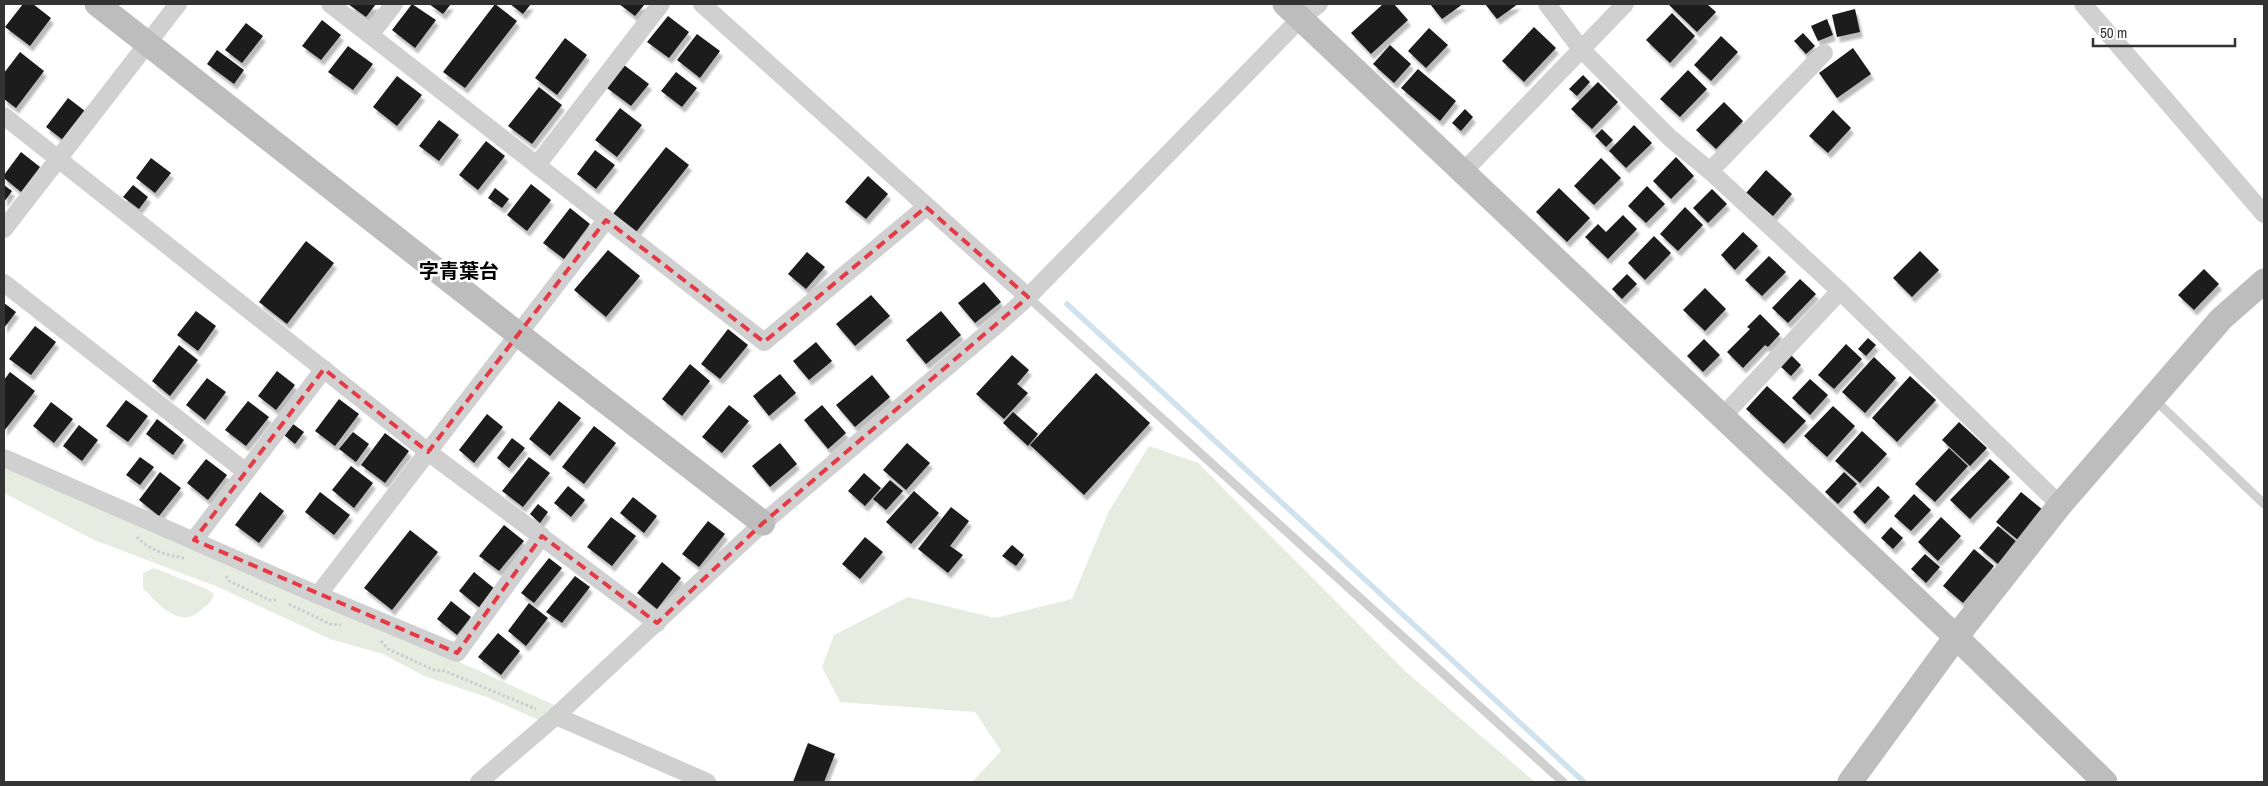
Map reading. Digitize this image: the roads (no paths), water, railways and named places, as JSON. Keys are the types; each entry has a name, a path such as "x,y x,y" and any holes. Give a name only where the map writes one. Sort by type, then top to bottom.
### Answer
{"street":[{"path":"97,4 518,334 763,523"},
{"path":"4,229 178,4"},
{"path":"330,4 764,342 926,207"},
{"path":"370,35 394,4"},
{"path":"537,165 661,4"},
{"path":"702,4 1028,297"},
{"path":"479,782 556,716 763,523 1028,297 1292,12 1320,4"},
{"path":"1547,4 1581,48 1670,138 1710,171 1840,291 2060,505"},
{"path":"1462,173 1625,4"},
{"path":"2083,4 2264,214"},
{"path":"1292,12 1956,637 2105,782"},
{"path":"1710,171 1824,53"},
{"path":"4,116 428,452 657,623"},
{"path":"318,595 606,220"},
{"path":"1850,782 1956,637 2060,505 2221,319 2264,282"},
{"path":"4,283 246,472"},
{"path":"1722,416 1840,291"},
{"path":"194,540 324,369"},
{"path":"4,458 318,595 457,653 542,536"},
{"path":"556,716 707,782"}],"lane":[{"path":"1028,297 1563,782"},
{"path":"2152,398 2264,504"}],"waterway":[{"path":"1067,304 1584,782"}],"district":[{"name":"字青葉台","path":"459,270"}]}
